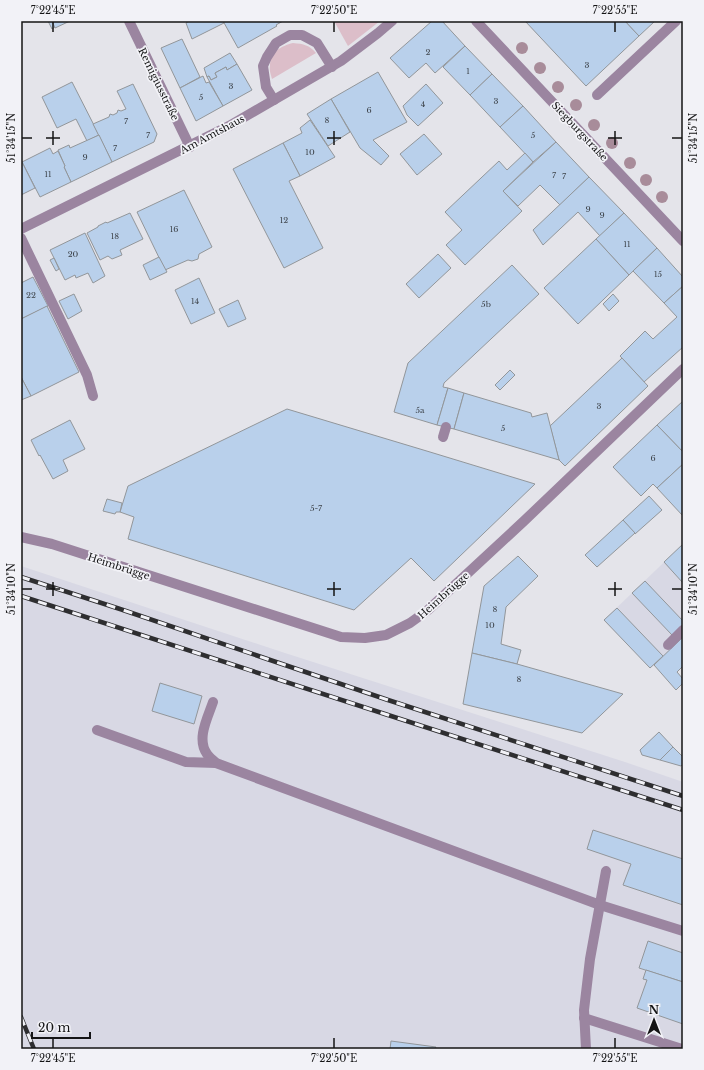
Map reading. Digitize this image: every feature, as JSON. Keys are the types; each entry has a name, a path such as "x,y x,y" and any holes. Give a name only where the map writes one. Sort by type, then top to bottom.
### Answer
{"street":[{"name":"Remigiusstraße","path":"129,21 190,146"},
{"name":"Am Amtshaus","path":"21,229 229,126 332,67 392,21"},
{"name":"Siegburgstraße","path":"476,21 682,237"},
{"path":"597,95 676,21"},
{"path":"274,100 266,87 264,66 267,57 276,43 290,35 302,35 317,43 332,67"},
{"path":"21,238 87,376 93,396"},
{"name":"Heimbrügge","path":"21,537 52,544 341,637 365,638 386,635 410,623 428,610 524,521 683,369"},
{"path":"668,645 683,630"},
{"path":"213,702 203,730 203,743 206,753 216,763"},
{"path":"97,730 186,762 216,763 600,905 683,931"},
{"path":"586,1049 584,1010 590,959 606,871"},
{"path":"584,1018 682,1049"}],"shaded area":[{"path":"334,21 380,21 348,46"},
{"path":"293,43 306,45 316,53 272,79 270,61 274,53 280,48"},
{"path":"683,544 683,638 650,668 604,620"},
{"path":"21,566 683,782 683,1049 21,1049"}],"building":[{"path":"48,21 52,21 55,27 52,29"},
{"path":"52,21 70,21 55,28"},
{"path":"189,21 223,21 224,23 192,39 186,23"},
{"path":"223,21 283,21 276,25 277,26 238,48"},
{"path":"432,21 442,21 465,46 435,73 426,63 409,78 390,58"},
{"path":"525,21 625,21 639,36 586,86"},
{"path":"625,21 655,21 639,36"},
{"path":"182,39 200,77 180,88 161,48"},
{"path":"465,46 492,74 470,95 443,67"},
{"path":"230,53 237,64 227,70 226,67 215,73 217,77 211,80 209,76 207,77 204,68"},
{"path":"237,64 252,90 223,106 207,77 209,76 211,80 217,77 215,73 226,67 227,70"},
{"path":"378,72 407,122 373,140 389,156 381,165 360,148 331,99"},
{"path":"492,74 523,106 500,127 470,95"},
{"path":"203,76 206,83 209,82 223,106 196,121 180,88"},
{"path":"72,82 99,135 87,141 76,119 57,128 42,97"},
{"path":"133,84 157,134 154,142 112,162 93,124 109,117 110,114 113,115 117,113 118,110 121,111 126,109 117,91"},
{"path":"426,84 443,103 418,126 407,115 403,106"},
{"path":"331,99 350,132 328,146 307,114"},
{"path":"523,106 556,142 533,162 500,127"},
{"path":"310,120 335,157 300,176 283,143 302,133 300,128"},
{"path":"424,134 442,154 417,175 400,154"},
{"path":"99,135 112,162 71,182 58,150 69,145 70,148"},
{"path":"556,142 589,177 560,205 540,185 518,206 503,191"},
{"path":"283,143 300,176 289,181 323,248 284,268 233,169"},
{"path":"50,148 53,154 58,151 71,182 40,197 22,162"},
{"path":"525,153 533,162 503,191 522,211 465,265 446,245 462,230 445,212 499,161 507,170"},
{"path":"22,162 35,188 21,195 21,163"},
{"path":"589,177 624,213 600,236 578,212 543,245 533,230"},
{"path":"184,190 212,247 199,254 198,259 192,261 188,260 165,270 137,212"},
{"path":"130,213 143,239 120,250 122,255 112,259 108,256 100,260 87,233 106,222 107,223"},
{"path":"624,213 657,248 629,275 596,239"},
{"path":"85,233 105,276 93,283 88,273 76,278 75,275 65,280 50,250"},
{"path":"596,239 629,275 578,324 544,288"},
{"path":"657,248 683,277 683,286 664,303 633,271"},
{"path":"438,254 451,268 419,298 406,284"},
{"path":"159,257 167,272 150,280 143,265"},
{"path":"54,258 59,269 56,271 50,260"},
{"path":"512,265 539,294 444,383 443,387 448,388 437,425 394,412 408,363"},
{"path":"33,277 48,306 21,319 21,283"},
{"path":"199,278 215,313 191,324 175,290"},
{"path":"683,286 683,347 644,382 620,356 645,331 653,339 677,317 664,303"},
{"path":"74,294 82,311 68,319 59,301"},
{"path":"613,294 619,301 609,311 603,304"},
{"path":"238,300 246,319 228,327 219,309"},
{"path":"47,306 79,372 31,396 21,377 21,319"},
{"path":"622,358 648,386 565,466 559,460 550,426"},
{"path":"510,370 515,375 500,390 495,385"},
{"path":"21,377 31,396 21,400"},
{"path":"448,388 464,393 454,429 437,425"},
{"path":"464,393 531,413 532,417 547,413 559,460 454,429"},
{"path":"683,401 683,452 657,425"},
{"path":"287,409 535,484 434,581 411,558 354,610 128,539 134,517 120,512 128,486"},
{"path":"70,420 85,449 63,460 68,471 53,479 31,440"},
{"path":"657,425 683,452 683,464 657,488 653,484 641,496 613,467"},
{"path":"683,464 683,516 657,488"},
{"path":"649,496 662,510 635,534 623,520"},
{"path":"107,499 122,503 120,512 116,512 115,514 103,511"},
{"path":"623,520 635,533 597,567 585,555"},
{"path":"683,544 683,583 664,562"},
{"path":"518,556 538,576 506,607 501,644 521,650 517,664 472,653 484,586"},
{"path":"645,581 683,621 683,625 672,635 632,593"},
{"path":"617,608 663,656 650,668 604,620"},
{"path":"683,637 683,666 677,672 683,679 683,683 676,690 654,665"},
{"path":"472,653 623,694 582,733 463,704"},
{"path":"160,683 202,696 194,724 152,711"},
{"path":"659,732 673,747 660,760 642,755 640,750"},
{"path":"673,747 683,757 683,764 681,766 660,760"},
{"path":"593,830 683,859 683,905 623,885 631,864 587,849"},
{"path":"648,941 683,953 683,982 639,968"},
{"path":"646,970 683,982 683,1024 637,1008 647,980 643,979"},
{"path":"391,1041 436,1047 435,1049 390,1049"}],"railway":[{"path":"21,577 388,700 683,796"},
{"path":"21,596 683,810"},
{"path":"21,1017 34,1049"}]}
